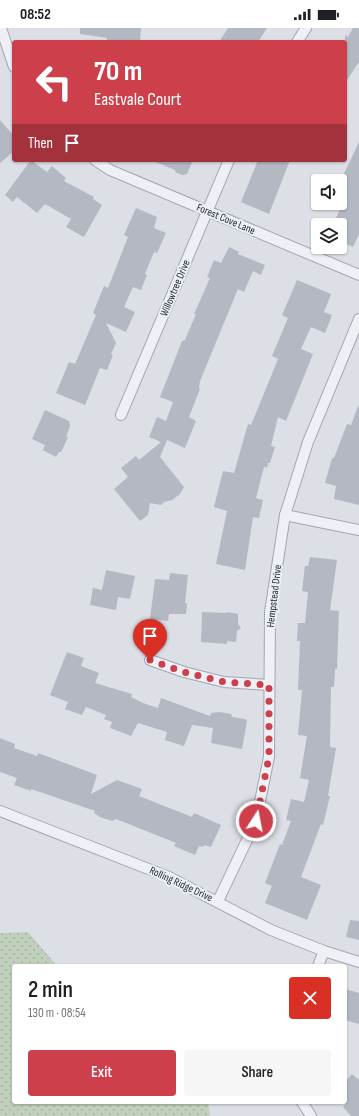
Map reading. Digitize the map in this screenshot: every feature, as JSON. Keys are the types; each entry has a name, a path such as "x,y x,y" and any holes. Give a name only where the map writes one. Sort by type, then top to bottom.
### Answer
{"street":[{"path":"1,28 12,61"},
{"path":"298,40 306,28"},
{"name":"Forest Cove Lane","path":"98,162 110,170 359,275"},
{"name":"Willowtree Drive","path":"121,415 228,162"},
{"name":"Hempstead Drive","path":"218,901 256,821 269,757 270,612 285,515 308,442 359,319"},
{"path":"285,515 359,530"},
{"path":"150,660 184,672 224,682 269,685"},
{"name":"Rolling Ridge Drive","path":"0,811 169,877 272,930 324,951 359,962"},
{"path":"319,964 324,951"},
{"path":"303,1104 310,1116"}],"green space":[{"path":"28,932 55,964 12,964 12,1104 208,1104 210,1116 0,1116 0,933"}],"building":[{"path":"80,28 141,28 140,40 107,40 107,38 80,34"},
{"path":"228,28 267,28 259,40 220,40"},
{"path":"353,28 359,28 359,62 347,80 347,40 345,40 345,35 348,37"},
{"path":"0,120 12,134 12,153 0,163"},
{"path":"359,142 359,234 353,247 347,244 347,218 336,218 340,210 347,210 347,174 344,174"},
{"path":"30,162 34,162 47,172 52,166 66,178 64,181 94,197 93,199 102,205 84,237 66,227 71,219 45,204 37,213 17,197 13,202 5,195"},
{"path":"156,162 192,162 187,174 182,175 175,172 175,170"},
{"path":"257,162 289,162 269,214 241,202"},
{"path":"136,208 157,217 154,228 166,233 157,253 154,252 145,274 147,275 141,290 133,287 124,307 135,312 126,332 106,323 116,343 111,354 113,355 107,370 100,368 85,405 56,393 69,362 75,364 96,315 93,313 104,286 108,288 128,237 124,235"},
{"path":"229,247 239,252 238,254 265,265 261,275 253,271 244,292 238,289 200,381 200,389 189,417 196,421 185,448 167,440 160,457 184,487 180,494 172,500 164,502 161,505 150,503 148,515 140,521 114,489 128,477 121,468 136,456 139,460 161,442 149,437 157,417 166,421 173,402 160,397 182,341 185,340 196,314 194,314 210,278 207,277 214,260 221,263"},
{"path":"297,280 331,294 324,312 332,315 325,333 311,327 301,349 313,354 286,421 278,417 271,446 275,447 270,463 268,463 267,468 264,467 256,498 263,500 259,518 253,517 245,570 216,564 227,511 214,507 223,471 234,473 248,424 251,425 278,359 272,356 288,318 282,315"},
{"path":"358,406 359,505 334,499 336,486 325,483 332,458 334,458 347,424 351,425"},
{"path":"45,410 69,421 70,426 66,437 68,437 61,452 59,452 56,457 43,450 45,445 32,439"},
{"path":"310,557 337,560 330,610 339,611 337,669 335,669 334,687 331,687 330,747 336,748 328,796 330,796 323,825 321,824 301,877 321,885 307,920 265,903 272,886 265,883 280,844 282,845 291,821 286,820 291,799 304,802 309,780 300,778 307,736 298,735 302,690 298,690 300,641 297,641 298,623 305,623 308,592 302,591 305,566 308,566"},
{"path":"106,570 135,576 130,599 118,597 116,610 90,605 93,588 102,590"},
{"path":"170,573 188,575 185,603 187,603 186,614 169,614 168,621 150,619 155,579 169,580"},
{"path":"202,612 228,612 238,614 238,624 241,628 237,631 236,642 227,641 227,644 201,642"},
{"path":"67,652 84,658 81,666 99,673 95,683 132,694 131,697 143,703 158,708 161,698 210,716 211,713 219,712 231,714 232,717 245,719 247,721 242,749 211,743 213,728 192,725 184,746 165,740 167,732 138,723 131,736 110,728 112,722 104,719 106,715 86,707 82,715 65,709 68,702 50,695"},
{"path":"0,738 15,744 14,748 37,756 38,753 97,775 91,794 117,780 142,789 139,796 192,817 194,813 221,825 211,847 204,845 203,847 199,846 195,855 174,846 176,843 116,819 112,821 100,817 94,813 95,811 31,789 31,791 14,785 17,778 0,772"},
{"path":"350,920 359,921 359,940 346,937"},
{"path":"347,990 359,993 359,1024 347,1021"},
{"path":"352,1074 359,1080 359,1116 351,1116 343,1107 347,1104 347,1080"}],"route":[{"path":"150,660 184,672 224,682 269,685 269,757 256,821"}]}
